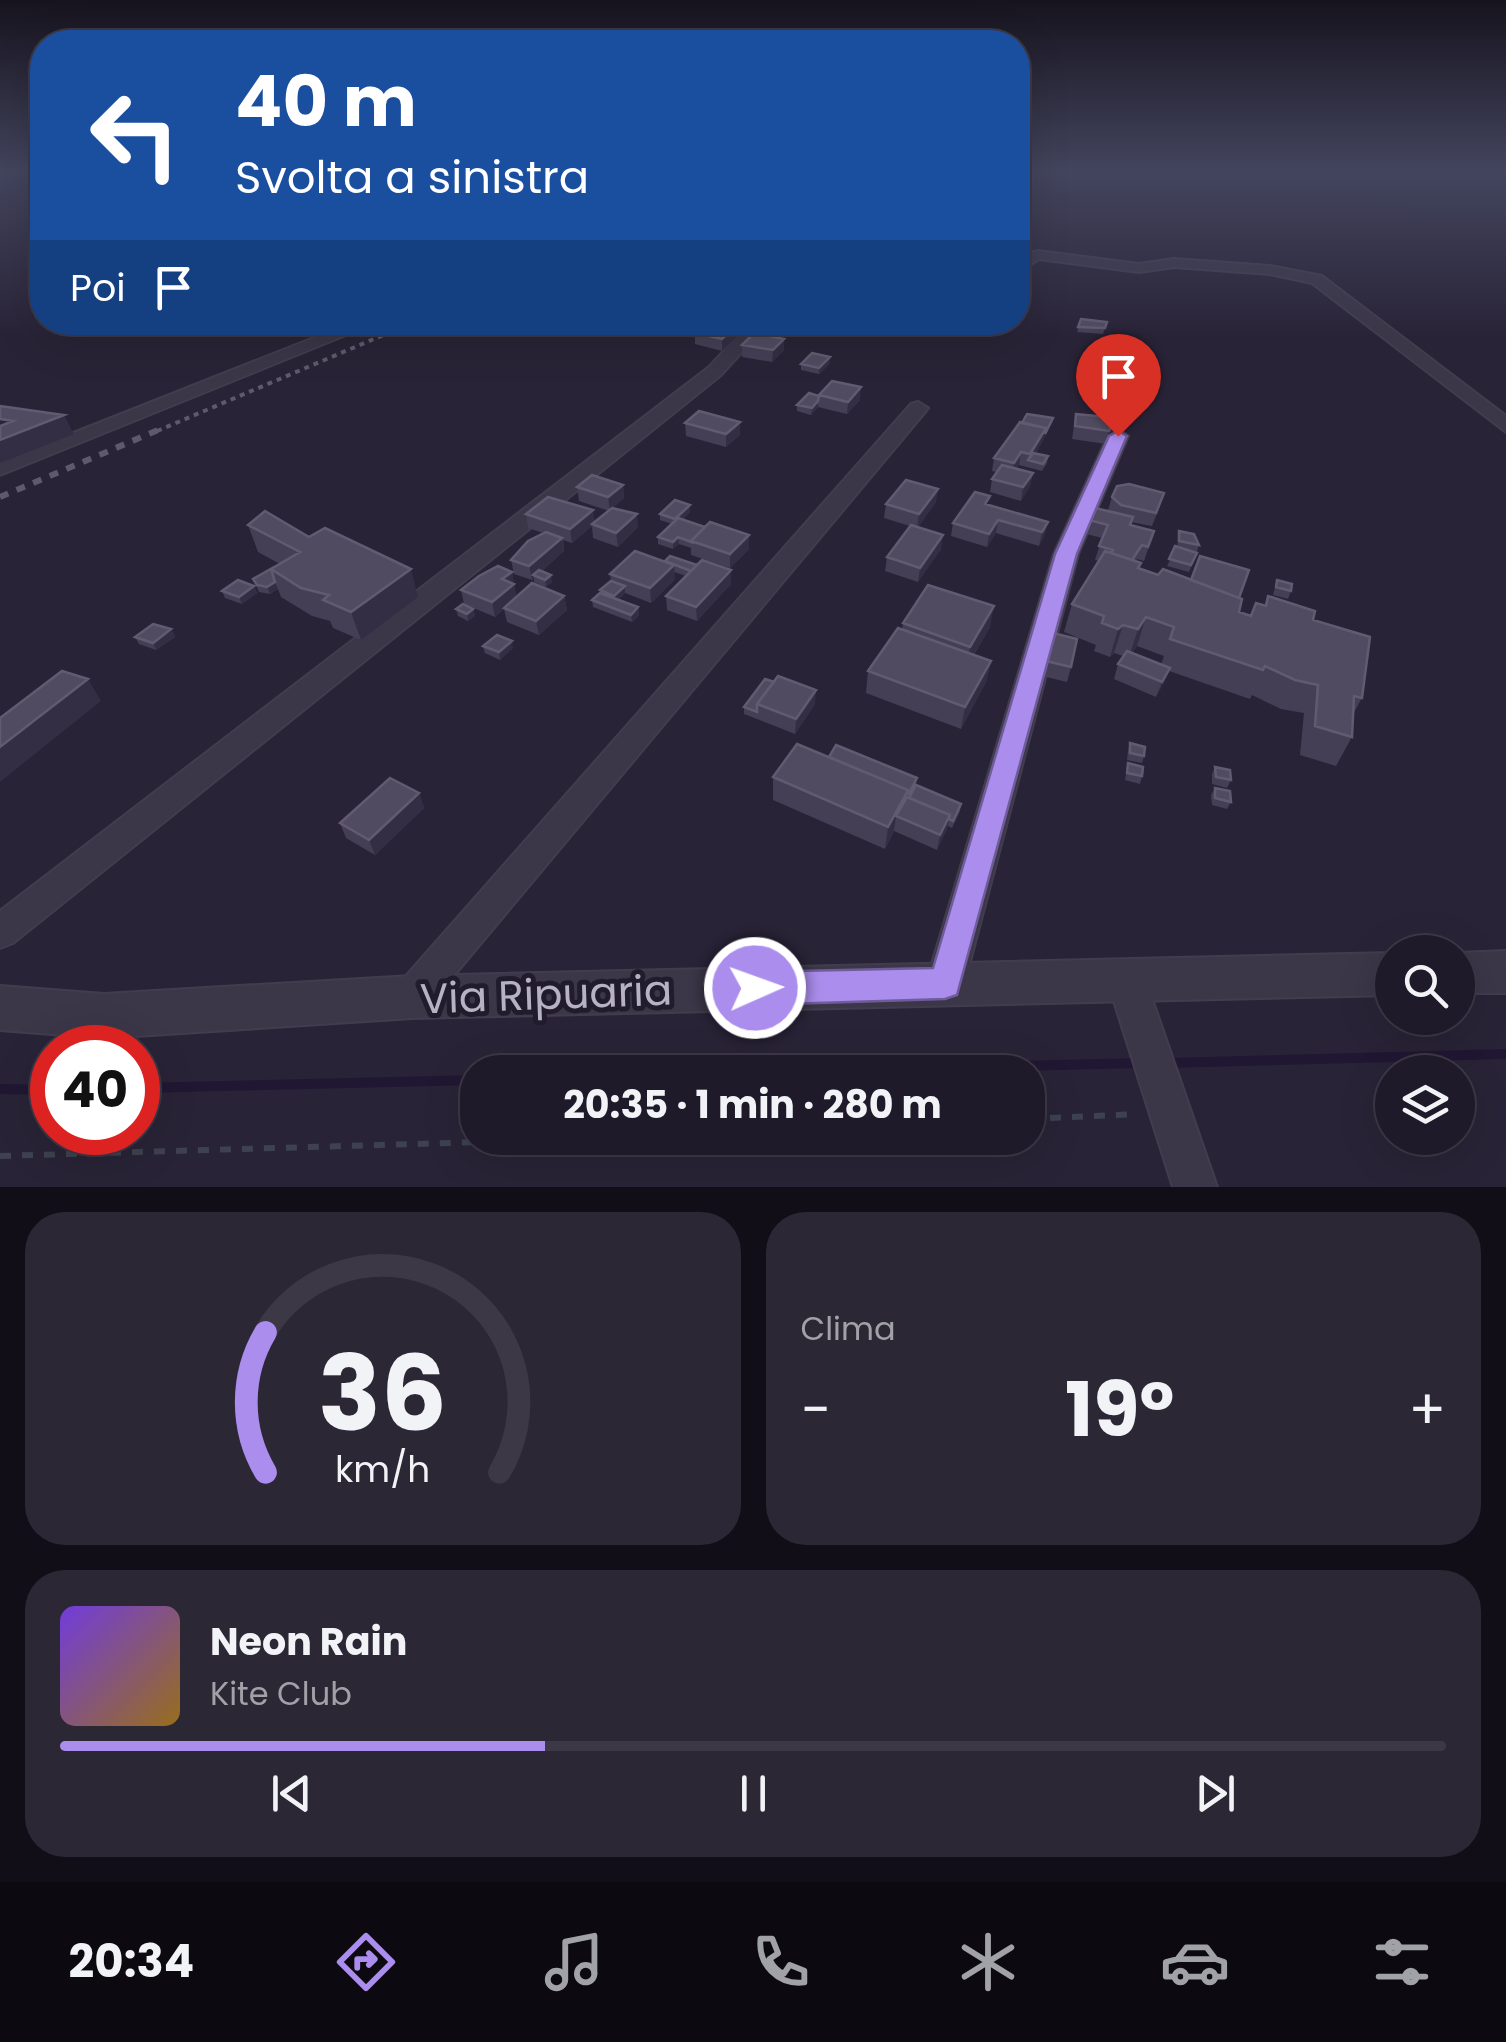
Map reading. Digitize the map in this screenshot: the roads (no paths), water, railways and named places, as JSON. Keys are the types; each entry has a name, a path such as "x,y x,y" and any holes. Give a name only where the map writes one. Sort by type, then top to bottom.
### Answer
{"street":[{"path":"1030,257 1038,255 1139,268 1174,263 1270,270 1316,278 1506,426"},
{"path":"0,470 338,335"},
{"path":"0,932 715,371 749,335"},
{"path":"412,998 918,408"},
{"path":"945,984 1066,554 1118,436"},
{"path":"1475,973 1506,972"},
{"name":"Via Ripuaria","path":"0,1008 104,1016 412,998 945,984 1132,993 1375,975"},
{"path":"1132,993 1195,1187"}],"waterway":[{"path":"1167,1063 1506,1054"},
{"path":"1045,1065 1140,1063"},
{"path":"160,1087 460,1080"},
{"path":"0,1089 30,1090"}],"railway":[{"path":"157,431 383,335"},
{"path":"0,497 163,428"}]}
